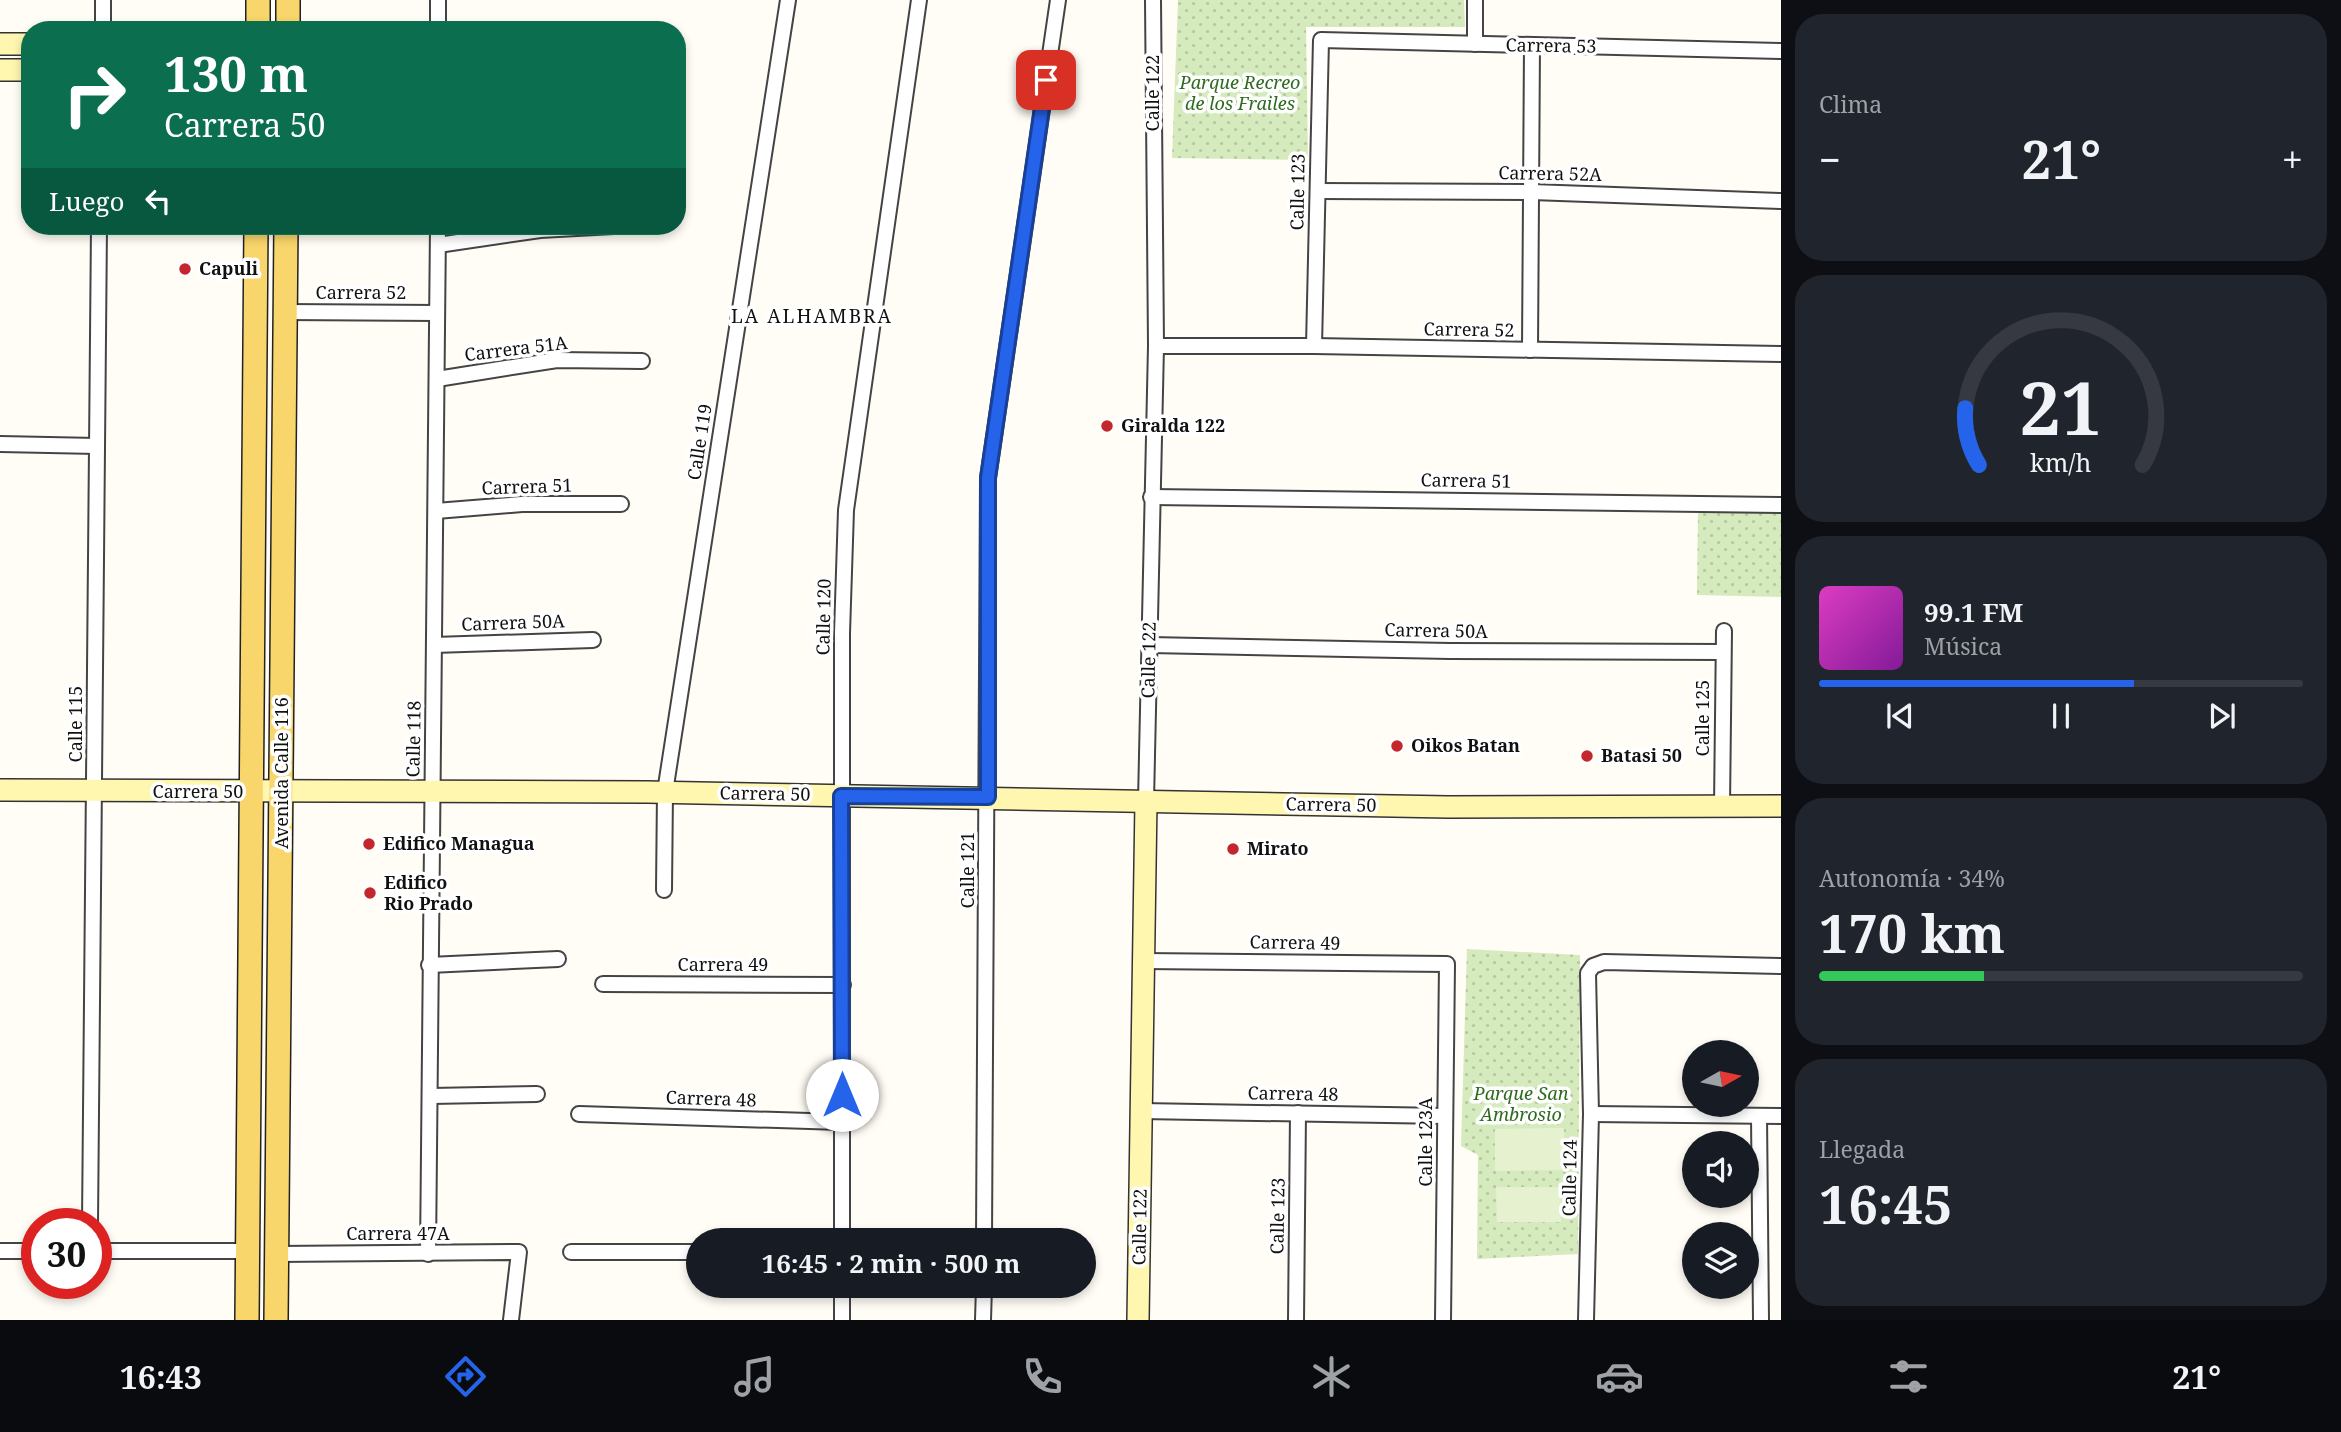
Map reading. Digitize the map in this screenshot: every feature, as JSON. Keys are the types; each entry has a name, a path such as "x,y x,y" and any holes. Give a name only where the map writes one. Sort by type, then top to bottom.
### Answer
{"main road":[{"path":"258,0 258,21"},
{"path":"288,0 288,21"},
{"name":"Avenida Calle 116","path":"247,1320 256,235"},
{"name":"Avenida Calle 116","path":"276,1320 286,235"}],"street":[{"path":"103,0 103,21"},
{"path":"438,0 438,21"},
{"name":"Calle 119","path":"664,890 665,792 788,0"},
{"name":"Calle 120","path":"842,1228 841,796 846,510 919,0"},
{"name":"Calle 121","path":"984,1228 988,478 1058,0"},
{"name":"Calle 122","path":"1139,1320 1151,497 1156,346 1153,0"},
{"path":"1475,0 1475,44"},
{"name":"Carrera 53","path":"1321,40 1781,51"},
{"name":"Calle 123","path":"1314,346 1321,40"},
{"path":"0,44 21,44"},
{"path":"1530,350 1532,45"},
{"path":"0,70 21,70"},
{"name":"Carrera 52A","path":"1318,191 1532,192 1781,201"},
{"name":"Calle 115","path":"90,1208 99,235"},
{"name":"Calle 118","path":"428,1254 438,235"},
{"path":"438,244 504,235"},
{"name":"Carrera 52","path":"285,312 438,313"},
{"name":"Carrera 52","path":"1156,346 1781,354"},
{"name":"Carrera 51A","path":"437,379 557,360 642,361"},
{"path":"0,444 97,446"},
{"name":"Carrera 51","path":"1151,497 1781,505"},
{"name":"Carrera 51","path":"436,511 522,504 621,504"},
{"name":"Calle 125","path":"1722,806 1724,631"},
{"name":"Carrera 50A","path":"434,645 593,640"},
{"name":"Carrera 50A","path":"1150,645 1437,651 1723,652"},
{"name":"Carrera 50","path":"0,790 665,792 1448,807 1781,806"},
{"path":"429,965 558,959"},
{"name":"Carrera 49","path":"1143,961 1447,964"},
{"name":"Calle 124","path":"1586,1320 1591,1114 1588,973 1593,966 1604,962 1781,966"},
{"name":"Calle 123A","path":"1443,1320 1447,964"},
{"name":"Carrera 49","path":"603,984 843,985"},
{"path":"431,1096 537,1094"},
{"name":"Carrera 48","path":"1141,1111 1445,1116"},
{"name":"Calle 123","path":"1296,1320 1298,1113"},
{"name":"Carrera 48","path":"579,1114 842,1122"},
{"path":"1591,1114 1682,1115"},
{"path":"1761,1320 1759,1116 1781,1116"},
{"path":"0,1251 21,1251"},
{"path":"112,1251 248,1251"},
{"name":"Carrera 47A","path":"277,1254 519,1252 511,1320"},
{"path":"570,1252 686,1252"},
{"path":"842,1298 842,1320"},
{"path":"983,1320 984,1298"}],"green space":[{"name":"Parque Recreo de los Frailes","path":"1178,0 1464,0 1465,27 1306,27 1308,160 1172,158"},
{"path":"1698,509 1781,510 1781,597 1697,595"},
{"name":"Parque San Ambrosio","path":"1467,949 1580,955 1578,1254 1477,1259 1478,1155 1461,1146"},
{"path":"1564,1128 1564,1170 1495,1171 1495,1129"},
{"path":"1496,1187 1561,1187 1561,1222 1497,1222"}],"place":[{"name":"Capuli","path":"185,269"},
{"name":"Giralda 122","path":"1107,426"},
{"name":"Oikos Batan","path":"1397,746"},
{"name":"Batasi 50","path":"1587,756"},
{"name":"Edifico Managua","path":"369,844"},
{"name":"Mirato","path":"1233,849"},
{"name":"Edifico Rio Prado","path":"370,893"}],"district":[{"name":"LA ALHAMBRA","path":"812,316"}],"route":[{"path":"842,1095 841,796 988,797 988,478 1046,80"}]}
